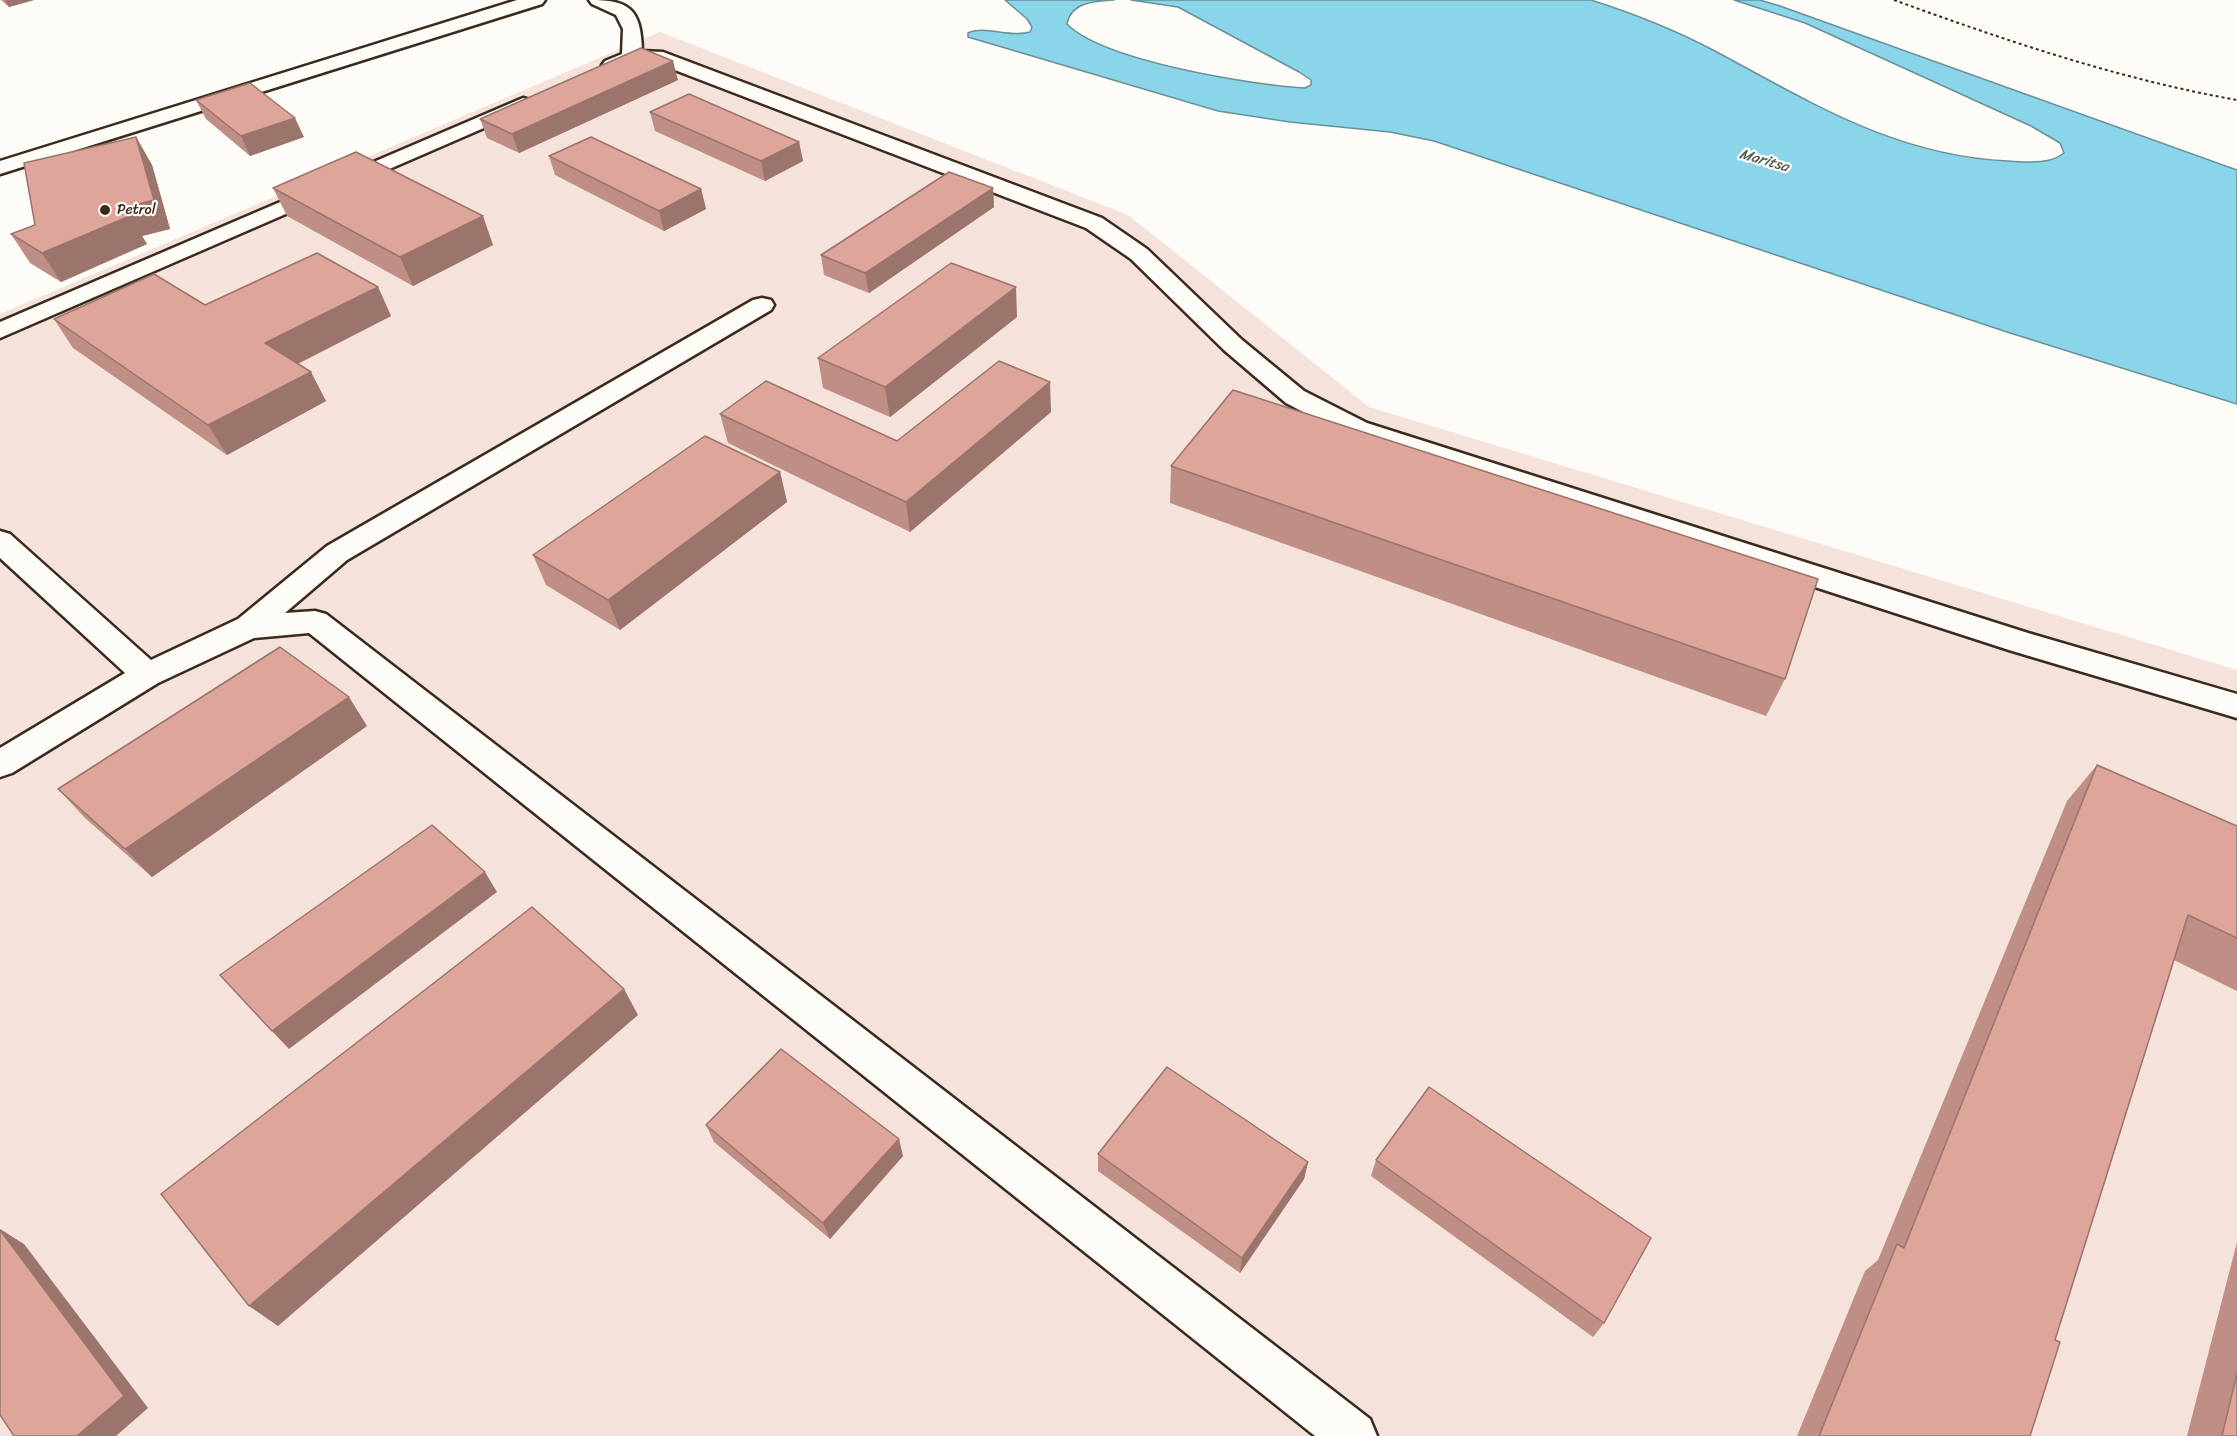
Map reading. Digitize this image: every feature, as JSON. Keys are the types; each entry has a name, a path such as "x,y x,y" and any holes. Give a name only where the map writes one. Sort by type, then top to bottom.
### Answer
{"main road":[{"path":"0,168 537,0"},
{"path":"598,0 624,12 632,29 632,57"},
{"path":"589,75 632,57 656,56 1094,223 1140,254 1233,345 1295,397 1357,429 2020,642 2237,706"},
{"path":"0,331 545,94"},
{"path":"0,764 147,675 249,627 337,553 762,305"},
{"path":"0,542 147,675"},
{"path":"249,627 315,622 1353,1436"}],"path":[{"path":"1894,0 2024,48 2191,93 2237,100"}],"shaded area":[{"path":"660,32 1128,215 1369,407 2237,670 2237,1436 0,1436 0,314"}],"water":[{"name":"Maritsa","path":"1005,0 1114,0 1092,2 1079,7 1073,11 1067,24 1085,37 1144,60 1216,76 1305,88 1311,85 1311,80 1299,72 1178,7 1131,0 1591,0 1638,16 1684,36 1854,123 1927,149 1967,157 2030,162 2045,161 2064,153 2060,143 2031,126 1805,23 1734,0 1760,0 1780,6 2237,170 2237,404 2010,333 1434,141 1390,132 1290,122 1218,111 968,37 968,33 982,30 1015,34 1030,32 1032,27 1027,19"}],"building":[{"path":"641,48 673,61 512,134 480,119"},
{"path":"250,83 295,118 241,136 196,100"},
{"path":"689,94 799,142 761,161 650,112"},
{"path":"136,137 154,200 119,209 130,216 42,253 11,234 35,225 24,163"},
{"path":"591,137 701,189 659,211 549,156"},
{"path":"356,152 483,216 400,257 273,188"},
{"path":"949,172 993,188 865,273 821,255"},
{"path":"317,253 378,287 265,343 311,372 208,425 54,319 154,274 205,305"},
{"path":"951,263 1016,287 885,387 818,358"},
{"path":"999,361 1050,382 906,502 720,414 766,381 897,441"},
{"path":"1233,390 1818,579 1785,679 1171,466"},
{"path":"705,436 780,472 608,600 533,555"},
{"path":"280,647 349,697 125,849 58,789"},
{"path":"2097,765 2237,826 2237,938 2188,915 2055,1340 2060,1342 2030,1436 1819,1436 1897,1244 1904,1248"},
{"path":"432,825 485,872 272,1031 220,975"},
{"path":"532,907 624,989 249,1306 161,1194"},
{"path":"781,1049 899,1139 823,1223 706,1125"},
{"path":"1167,1067 1308,1162 1242,1258 1098,1154"},
{"path":"1429,1087 1651,1238 1604,1323 1376,1160"},
{"path":"0,1230 124,1396 77,1436 14,1436 0,1415"},
{"path":"2237,1373 2237,1436 2222,1436"}],"place":[{"name":"Petrol","path":"105,210"}]}
